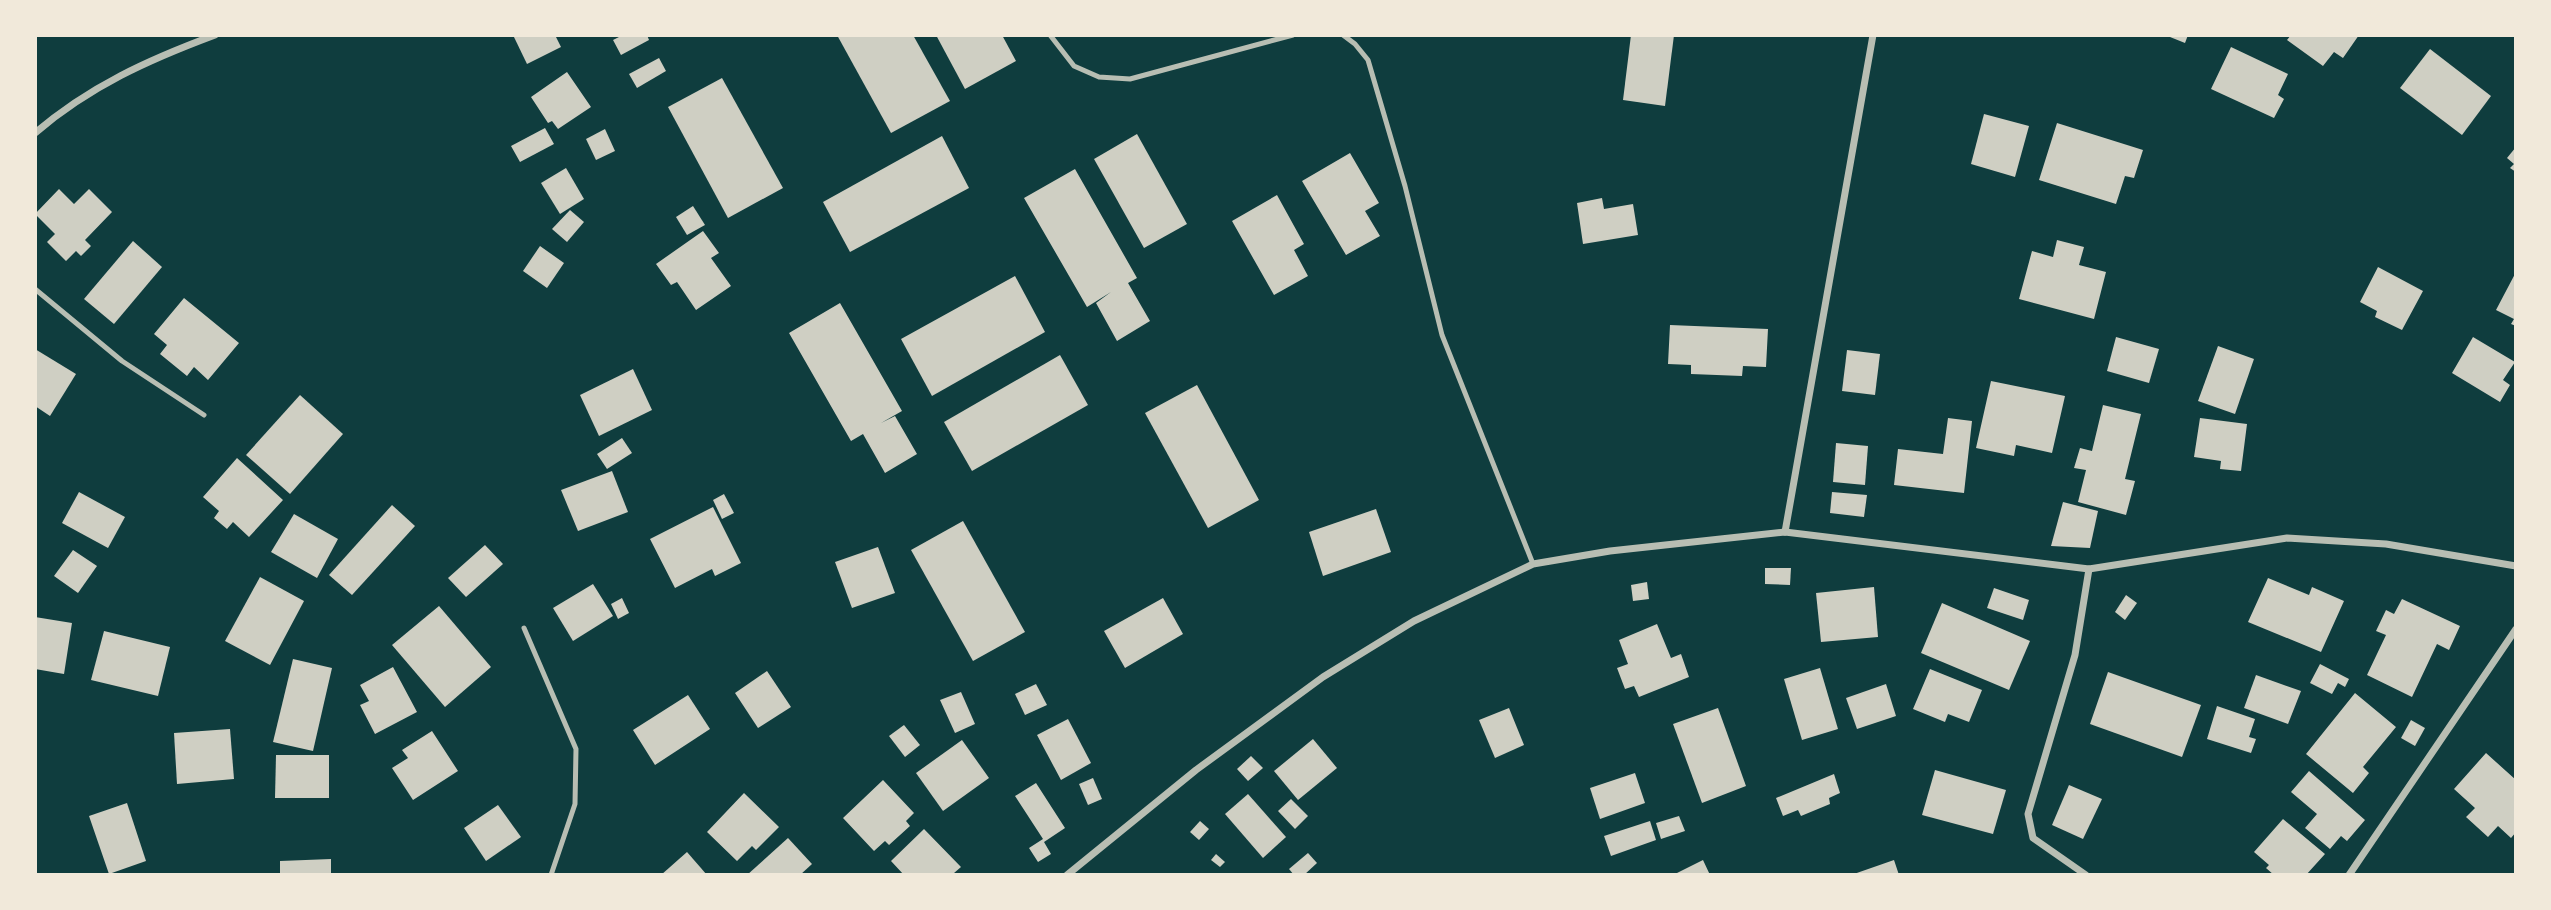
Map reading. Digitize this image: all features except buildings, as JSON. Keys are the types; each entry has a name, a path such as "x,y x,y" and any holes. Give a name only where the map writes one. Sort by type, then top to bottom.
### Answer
{"street":[{"path":"35,133 59,113 105,83 156,57 215,35"},
{"path":"1785,532 1873,35"},
{"path":"1067,875 1196,770 1323,677 1414,621 1533,564 1610,551 1785,532 2090,569 2287,538 2386,544 2516,566"},
{"path":"2086,875 2033,838 2028,814 2075,655 2090,569"},
{"path":"2349,875 2516,629"}],"lane":[{"path":"1050,35 1074,66 1099,77 1130,79 1293,35"},
{"path":"1343,35 1355,44 1368,60 1405,186 1442,335 1533,564"},
{"path":"35,289 122,360 204,415"},
{"path":"524,628 576,749 575,804 551,875"}]}
